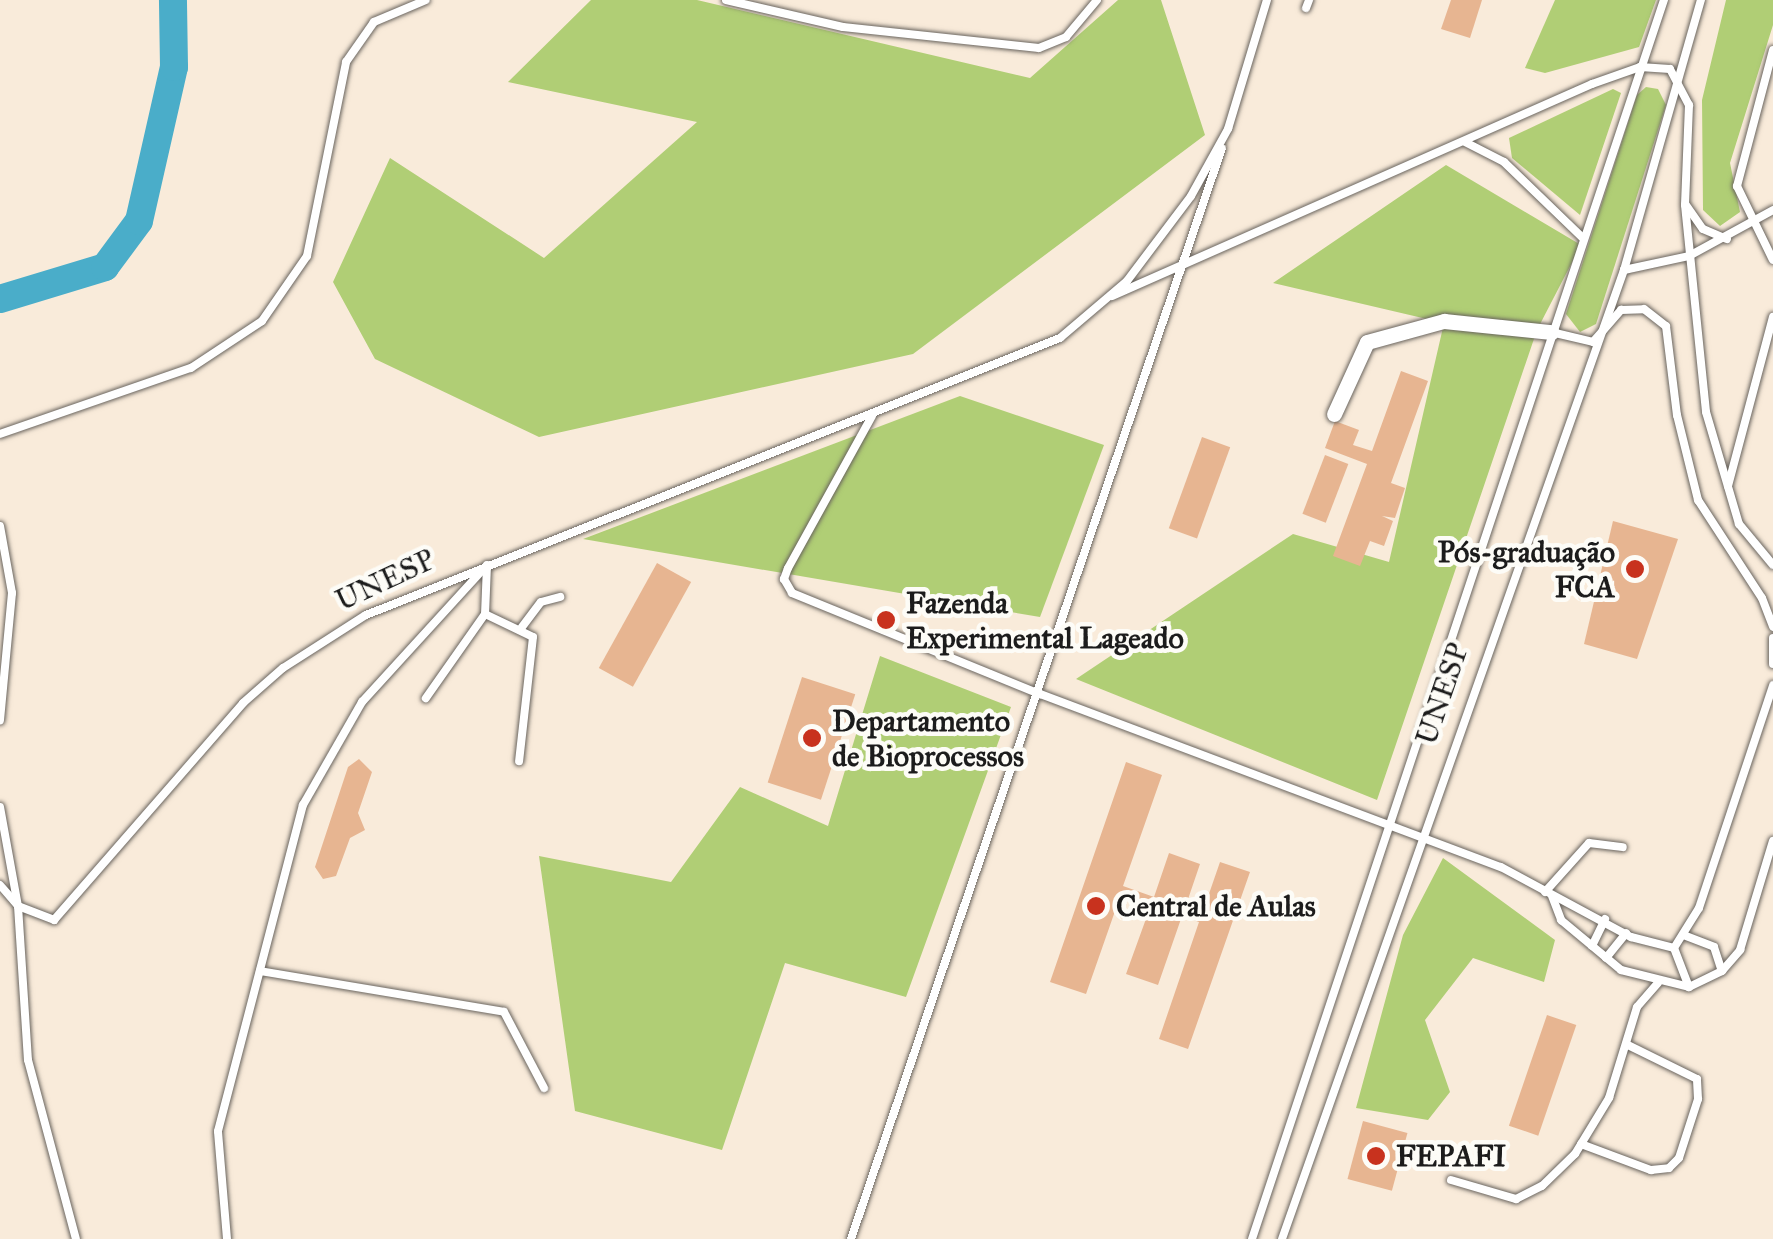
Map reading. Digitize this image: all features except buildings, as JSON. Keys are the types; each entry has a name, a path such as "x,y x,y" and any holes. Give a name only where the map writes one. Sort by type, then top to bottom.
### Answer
{"street":[{"path":"1334,414 1366,342 1444,321 1551,332"}],"lane":[{"path":"0,434 191,368 262,321 307,256 346,62 374,22 426,0"},
{"path":"726,0 843,28 1039,48 1066,37 1097,0"},
{"name":"UNESP","path":"853,1236 1184,269 1268,0"},
{"name":"UNESP","path":"1252,1239 1664,0"},
{"name":"UNESP","path":"1282,1239 1594,342 1624,270 1701,0"},
{"path":"1773,50 1738,186 1773,260"},
{"path":"1640,67 1670,70 1680,79"},
{"name":"UNESP","path":"1105,299 1184,269 1640,67"},
{"name":"UNESP","path":"1680,79 1689,105 1686,205 1706,412 1739,524 1773,565"},
{"name":"UNESP","path":"18,906 44,920 66,914 243,703 283,668 366,615 1060,338 1159,245 1228,129"},
{"path":"1465,142 1504,162 1583,238"},
{"path":"1686,205 1702,229 1727,239"},
{"path":"1624,270 1689,256 1727,239 1773,210"},
{"name":"UNESP","path":"1594,342 1621,310 1644,309 1666,326 1677,414 1698,500 1762,598 1773,627"},
{"path":"1728,486 1773,317"},
{"path":"1551,332 1594,342"},
{"path":"872,416 788,568 787,588 1040,694 1421,836 1605,919 1626,933 1674,948"},
{"path":"0,526 12,593 0,720"},
{"path":"426,698 485,614 487,565"},
{"path":"227,1239 218,1132 303,805 362,702 487,565"},
{"path":"522,627 541,602 560,598"},
{"path":"485,614 522,627 535,647 518,761"},
{"path":"1773,638 1773,664"},
{"path":"1674,948 1686,936 1773,685"},
{"path":"0,807 18,906 28,1060 76,1239"},
{"path":"1548,894 1562,920 1606,958 1658,983 1689,987 1722,972 1740,950 1773,841"},
{"path":"1548,894 1589,843 1623,846"},
{"path":"0,886 18,906"},
{"path":"1592,946 1605,919"},
{"path":"1606,958 1626,933"},
{"path":"1686,936 1714,947 1722,972"},
{"path":"1674,948 1689,987"},
{"path":"260,971 504,1012 544,1088"},
{"path":"1451,1180 1516,1199 1542,1186 1581,1144 1609,1098 1637,1007 1658,983"},
{"path":"1581,1144 1650,1170 1669,1168 1679,1158 1698,1099 1697,1078 1626,1044"}],"green space":[{"path":"591,0 697,0 1030,78 1118,0 1161,0 1205,135 913,354 539,437 375,359 333,282 390,158 544,258 697,122 508,82"},
{"path":"1555,0 1656,0 1639,47 1545,73 1525,68"},
{"path":"1726,0 1773,0 1773,25 1730,163 1740,212 1720,226 1703,210 1702,100"},
{"path":"1646,87 1658,89 1666,105 1596,324 1580,332 1566,314 1637,95"},
{"path":"1613,89 1621,93 1580,215 1512,158 1509,138"},
{"path":"1446,165 1581,245 1537,330 1377,800 1076,679 1293,534 1389,562 1444,323 1273,283"},
{"path":"960,396 1104,445 1040,617 583,539"},
{"path":"880,656 1011,707 906,997 785,963 722,1150 575,1111 539,856 671,882 740,787 828,826"},
{"path":"1443,858 1555,940 1544,982 1473,958 1425,1020 1450,1092 1428,1120 1356,1108 1403,935"}],"waterway":[{"path":"0,299 105,267 139,221 174,67 173,0"}],"place":[{"name":"Pós-graduação FCA","path":"1635,569"},
{"name":"Fazenda Experimental Lageado","path":"886,620"},
{"name":"Departamento de Bioprocessos","path":"812,738"},
{"name":"Central de Aulas","path":"1096,906"},
{"name":"FEPAFI","path":"1376,1156"}]}
